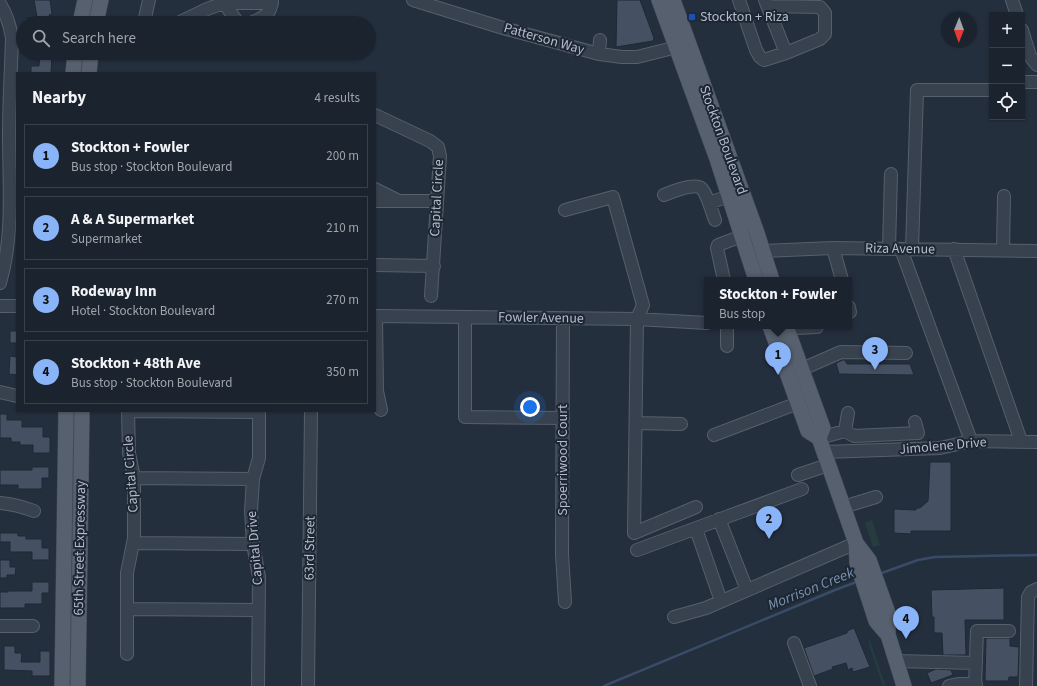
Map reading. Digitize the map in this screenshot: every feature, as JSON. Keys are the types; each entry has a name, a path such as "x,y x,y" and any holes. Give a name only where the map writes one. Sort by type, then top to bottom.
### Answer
{"main road":[{"path":"82,16 85,0"},
{"path":"98,16 101,0"},
{"name":"Stockton Boulevard","path":"659,0 729,196 755,277"},
{"name":"Stockton Boulevard","path":"673,0 771,277"},
{"path":"677,47 686,56 703,106 713,113"},
{"path":"73,72 75,60"},
{"path":"89,72 90,60"},
{"path":"749,257 763,251"},
{"path":"771,329 808,431 824,452"},
{"path":"784,329 802,369 823,428 824,452 873,591 876,621 888,635 904,686"},
{"name":"65th Street Expressway","path":"62,686 66,412"},
{"name":"65th Street Expressway","path":"78,686 82,412"},
{"path":"873,591 892,612 888,635"}],"street":[{"path":"146,16 150,0"},
{"name":"Patterson Way","path":"413,0 504,28 599,54 637,57 677,47"},
{"path":"739,0 756,50 760,57 764,60 786,53 820,39 825,34 825,13 820,7 766,3 786,53"},
{"path":"1012,0 1016,12"},
{"path":"188,16 206,4 272,1 270,11 265,16"},
{"path":"224,3 233,16"},
{"path":"0,4 10,26 12,38 9,135 5,196 7,251 0,283"},
{"path":"599,54 600,40"},
{"path":"1025,40 1030,56 1037,65"},
{"path":"1025,82 1037,82"},
{"path":"901,249 917,90 989,90"},
{"name":"Capital Circle","path":"376,115 430,141 438,147 440,156 431,296"},
{"path":"891,174 901,249 971,441"},
{"path":"664,195 682,188 697,186 702,188 715,220"},
{"path":"376,189 401,202"},
{"path":"709,203 729,196"},
{"path":"1003,250 1004,196"},
{"path":"565,210 612,197 643,305 637,319 634,533 696,507"},
{"path":"376,201 437,201"},
{"path":"723,277 717,248 718,245 742,236"},
{"path":"833,248 841,277"},
{"name":"Riza Avenue","path":"763,251 833,248 1037,251"},
{"path":"954,249 1021,441"},
{"path":"376,265 434,266"},
{"path":"0,306 16,306"},
{"path":"376,316 376,391 381,410"},
{"name":"Fowler Avenue","path":"376,316 637,319 704,323"},
{"path":"465,317 465,418 563,418"},
{"name":"Spoerriwood Court","path":"563,318 562,554 565,602"},
{"path":"727,329 727,346"},
{"path":"802,369 841,352 906,353"},
{"path":"0,392 16,396"},
{"path":"714,435 798,403"},
{"name":"Capital Circle","path":"127,654 127,572 134,538 134,478 129,453 128,412"},
{"name":"Capital Drive","path":"258,686 258,570 252,544 251,511 253,479 259,458 259,412"},
{"name":"63rd Street","path":"308,686 311,412"},
{"path":"798,476 845,431 848,412"},
{"path":"845,431 854,436 918,433 915,422"},
{"path":"636,423 681,424"},
{"name":"Jimolene Drive","path":"824,452 940,448 971,441 1037,442"},
{"path":"134,478 253,479"},
{"path":"637,550 802,489"},
{"path":"843,507 876,497"},
{"path":"0,503 8,503 34,511"},
{"path":"720,519 747,590"},
{"path":"696,529 721,601"},
{"path":"674,617 706,608 856,543"},
{"path":"133,544 252,544"},
{"path":"1026,686 1028,597 1031,592 1037,589"},
{"path":"127,609 258,610"},
{"path":"0,626 33,626"},
{"path":"949,686 958,684 976,685 977,631 1009,631"},
{"path":"794,643 810,686"},
{"path":"896,661 976,663"}],"green space":[{"path":"872,520 880,545 873,547 865,523"},
{"path":"869,638 885,685 883,686 869,645"}],"building":[{"path":"34,0 50,0 52,14 49,16 37,16"},
{"path":"617,0 640,0 654,38 653,41 616,47"},
{"path":"40,60 52,60 51,72 31,72 31,66 39,66"},
{"path":"10,331 16,331 16,343 10,343"},
{"path":"10,356 16,357 16,375 9,374"},
{"path":"845,360 847,364 910,364 914,375 839,374 836,363"},
{"path":"0,414 7,414 7,420 22,420 22,427 43,427 43,437 50,437 50,453 33,453 33,445 20,445 20,442 11,442 11,438 0,438"},
{"path":"930,462 951,462 951,531 911,531 911,534 894,533 894,509 916,510 916,508 920,508 928,501"},
{"path":"32,467 49,467 49,478 42,478 42,489 18,489 18,485 0,485 0,470 32,470"},
{"path":"0,533 18,533 18,536 26,536 26,539 42,539 42,548 49,548 49,560 32,560 32,552 10,552 10,542 0,542"},
{"path":"0,560 10,560 10,567 16,567 15,575 7,575 7,578 0,578"},
{"path":"32,582 49,582 49,593 42,593 42,604 25,604 25,608 0,608 0,592 32,591"},
{"path":"1004,588 1004,620 965,620 966,655 943,655 942,633 934,633 931,590"},
{"path":"854,628 870,667 853,672 852,668 848,670 846,663 832,667 833,669 814,676 804,648 847,633 847,631"},
{"path":"986,638 1010,638 1010,646 1019,647 1018,677 1009,677 1008,681 985,681"},
{"path":"4,646 15,646 15,653 22,653 21,662 40,662 40,651 50,651 50,676 32,676 32,671 4,670"},
{"path":"936,669 951,670 953,675 931,683 927,673"}],"waterway":[{"name":"Morrison Creek","path":"879,574 918,560 935,557 1037,555"},
{"name":"Morrison Creek","path":"604,686 859,581"}],"place":[{"name":"Stockton + Riza","path":"692,17"},
{"name":"Rodeway Inn","path":"875,370"},
{"name":"Stockton + Fowler","path":"778,375"},
{"name":"A & A Supermarket","path":"769,539"},
{"name":"Stockton + 48th Ave","path":"906,639"}]}
